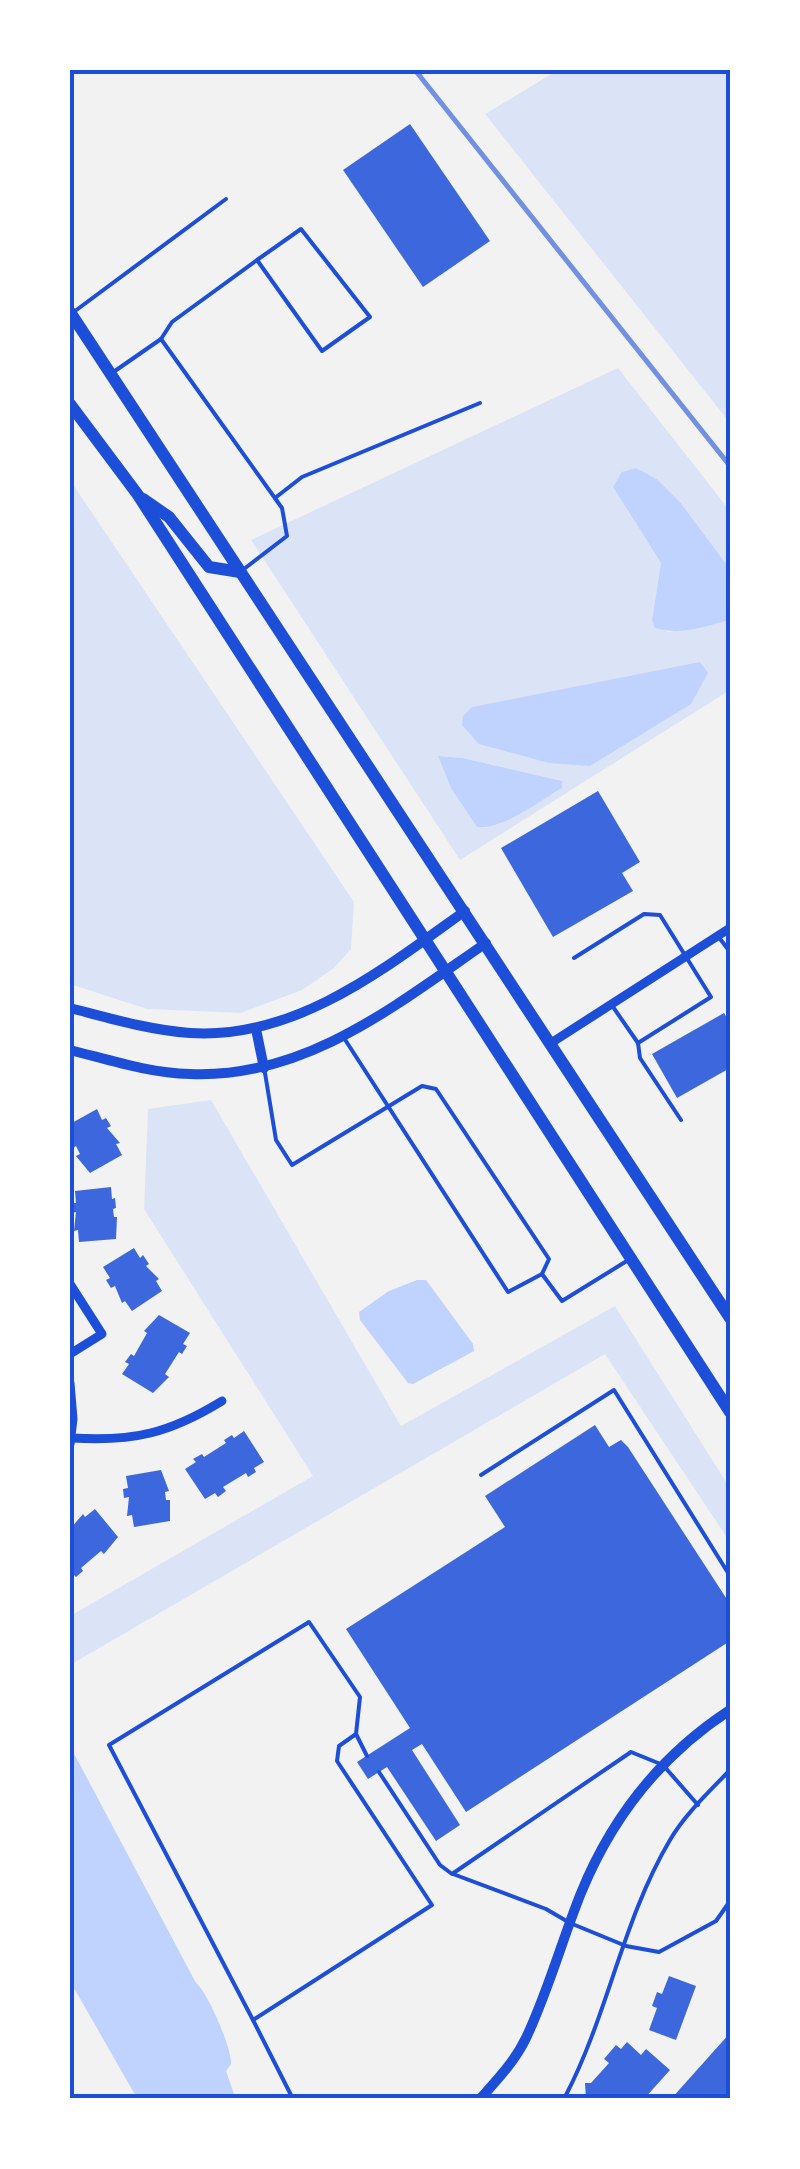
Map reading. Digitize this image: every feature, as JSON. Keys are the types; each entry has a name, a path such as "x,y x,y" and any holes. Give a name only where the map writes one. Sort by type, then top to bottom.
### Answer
{"main road":[{"path":"71,313 730,1316"},
{"path":"70,404 138,495 443,973 730,1412"},
{"path":"138,495 169,517 209,567 240,572"}],"street":[{"path":"70,1008 169,1031 224,1033 256,1029 306,1012 465,911"},
{"path":"551,1044 730,928"},
{"path":"70,1050 131,1066 189,1074 264,1068 344,1038 486,943"},
{"path":"256,1029 264,1068"},
{"path":"70,1284 102,1334 70,1354"},
{"path":"70,1383 71,1441 153,1434 187,1422 222,1401"},
{"path":"480,2099 507,2070 526,2039 609,1832 638,1791 663,1765 686,1742 730,1710"}],"lane":[{"path":"71,313 226,200"},
{"path":"112,373 161,339 172,322 256,260 301,229 370,317 322,351 256,260"},
{"path":"161,339 282,508 288,536 240,572"},
{"path":"275,498 302,477 480,403"},
{"path":"574,958 644,914 660,915 711,997 638,1043"},
{"path":"718,936 730,952"},
{"path":"612,1004 638,1043 640,1058 681,1120"},
{"path":"264,1068 276,1140 292,1165 386,1106 422,1086 436,1088 549,1259 542,1274 508,1292 386,1106 344,1038"},
{"path":"542,1274 562,1301 630,1259"},
{"path":"481,1475 614,1390 730,1576"},
{"path":"294,2099 109,1745 308,1622 360,1697 356,1734 367,1756"},
{"path":"254,2020 432,1905 337,1761 339,1746 356,1734"},
{"path":"452,1874 630,1752 663,1765 698,1805"},
{"path":"570,2099 566,2096 584,2060 637,1908 671,1838 730,1770"},
{"path":"379,1772 440,1866 626,1946 658,1952 716,1921 730,1901"}],"shaded area":[{"path":"558,70 730,70 730,423 485,114"},
{"path":"618,368 730,511 730,569 680,502 658,480 613,487 661,563 652,620 668,632 730,620 730,690 460,860 251,540","holes":["439,756 562,781 562,788 509,819 477,827"]},
{"path":"70,480 354,902 351,949 334,968 302,990 241,1013 147,1009 70,984"},
{"path":"211,1100 401,1426 615,1306 730,1488 730,1542 605,1354 70,1665 70,1616 313,1476 144,1209 148,1109"}],"water":[{"path":"636,468 658,480 680,502 730,569 730,620 683,631 655,628 652,620 661,563 613,487 622,472"},
{"path":"700,662 708,673 691,704 590,766 549,763 479,744 462,725 463,716 472,707"},
{"path":"438,756 562,781 562,788 510,819 477,827 451,788"},
{"path":"426,1280 473,1344 474,1351 413,1384 408,1383 360,1320 359,1312 389,1291"},
{"path":"70,1746 212,2008 230,2056 231,2064 226,2071 235,2097 144,2099 134,2093 70,1981"}],"building":[{"path":"410,124 490,241 423,287 343,170"},
{"path":"598,791 640,862 622,873 633,891 553,937 501,848"},
{"path":"724,1013 730,1023 730,1068 677,1098 652,1054"},
{"path":"97,1109 102,1120 106,1118 111,1126 107,1128 120,1143 116,1144 122,1155 90,1173 76,1156 80,1154 76,1146 72,1149 70,1145 70,1124"},
{"path":"111,1187 117,1217 116,1239 79,1242 78,1230 74,1231 76,1212 72,1213 71,1203 76,1203 75,1191"},
{"path":"134,1248 159,1279 156,1281 162,1291 132,1311 125,1301 122,1303 115,1286 111,1288 103,1267"},
{"path":"159,1315 190,1333 183,1344 187,1346 165,1374 169,1377 153,1393 122,1374 129,1364 125,1362 131,1354 134,1356 147,1333 144,1331"},
{"path":"595,1425 609,1447 621,1440 628,1447 730,1604 730,1641 466,1812 422,1744 412,1750 460,1825 436,1841 387,1767 368,1779 357,1762 410,1728 346,1629 505,1527 485,1496"},
{"path":"244,1431 264,1462 248,1477 246,1473 223,1487 226,1491 218,1497 215,1493 205,1499 185,1469 196,1462 193,1459 202,1454 204,1457 226,1443 224,1440"},
{"path":"161,1470 169,1491 165,1492 166,1500 170,1500 170,1521 134,1527 132,1515 127,1516 129,1497 124,1498 123,1489 128,1488 126,1476"},
{"path":"95,1509 118,1537 104,1554 101,1551 81,1568 83,1571 76,1577 70,1576 70,1529 83,1514 85,1517"},
{"path":"669,1976 696,1986 676,2040 649,2030 657,2008 652,2006 657,1992 662,1994"},
{"path":"730,2033 730,2099 671,2099"},
{"path":"627,2042 641,2055 646,2049 670,2070 644,2099 586,2099 585,2083 591,2083 609,2063 604,2059 616,2045 621,2049"}],"railway":[{"path":"415,70 730,466"}]}
